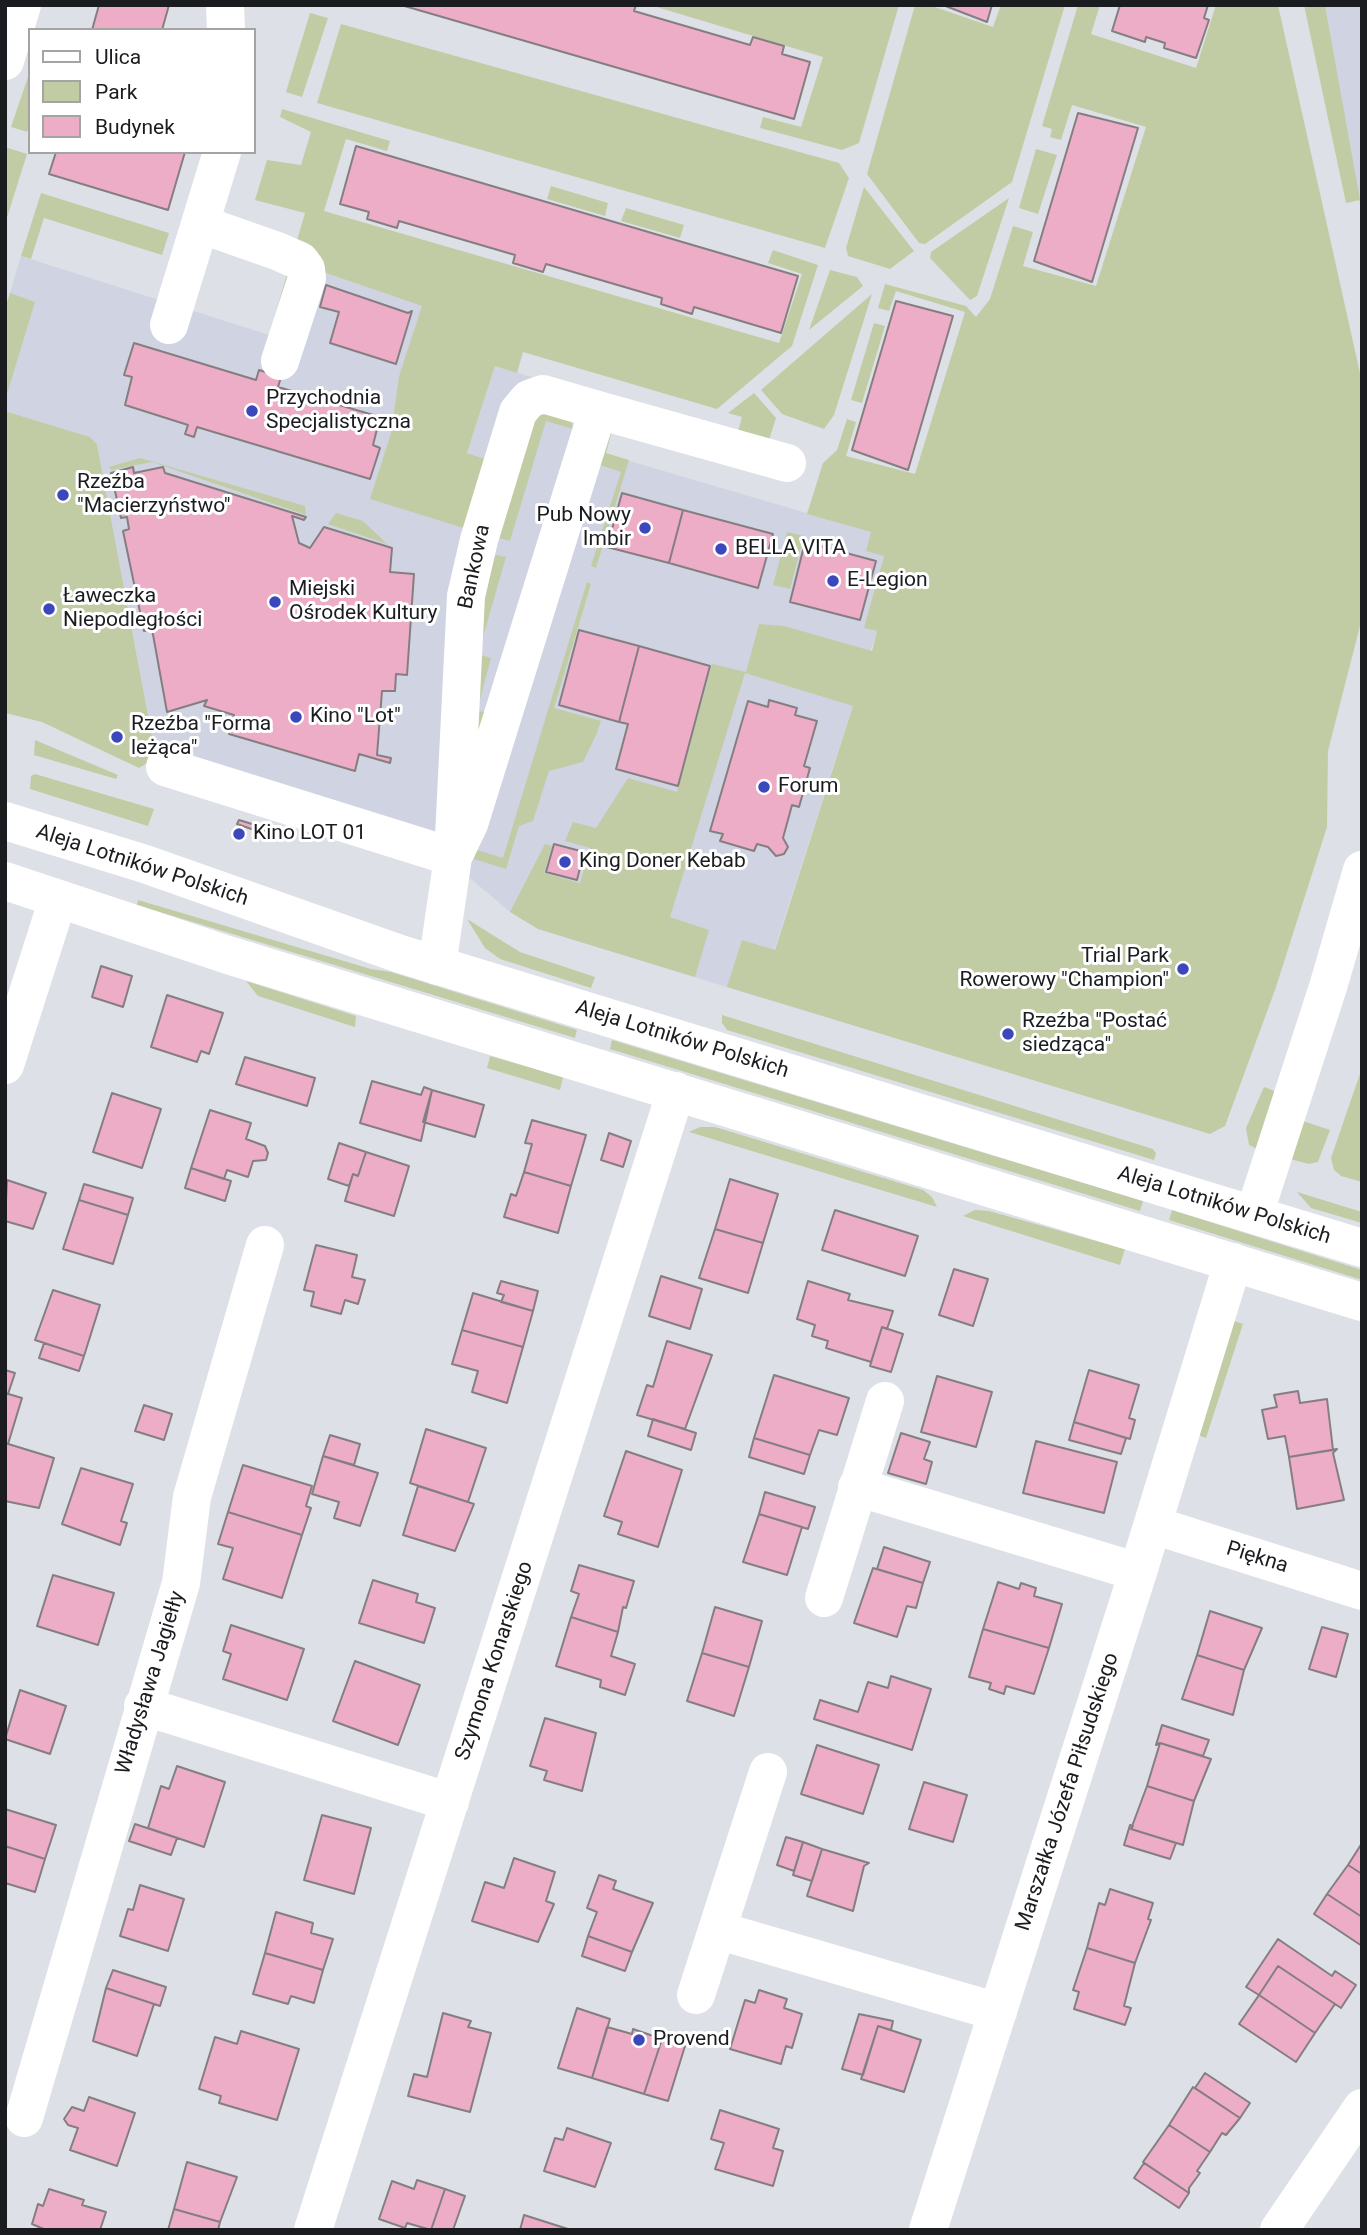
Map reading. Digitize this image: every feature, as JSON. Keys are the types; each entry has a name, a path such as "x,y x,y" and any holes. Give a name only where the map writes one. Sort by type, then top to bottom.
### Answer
{"street":[{"path":"5,61 22,5"},
{"path":"225,5 226,28"},
{"path":"169,325 221,154"},
{"path":"200,224 278,251 300,261 306,269 307,278 281,361"},
{"name":"Bankowa","path":"438,965 453,857 466,596 479,540 518,412 528,399 543,394 787,463"},
{"name":"Bankowa","path":"453,857 469,824 598,410"},
{"path":"165,767 453,857"},
{"name":"Aleja Lotników Polskich","path":"5,821 125,858 438,965 1362,1248"},
{"path":"58,899 95,890 125,858"},
{"path":"1254,1215 1328,987 1362,870"},
{"path":"5,881 1362,1302"},
{"path":"5,1065 58,899"},
{"name":"Szymona Konarskiego","path":"313,2230 676,1091"},
{"name":"Władysława Jagiełły","path":"24,2118 181,1583 191,1497 265,1245"},
{"name":"Marszałka Józefa Piłsudskiego","path":"928,2230 1153,1525 1233,1262"},
{"path":"824,1598 885,1401"},
{"path":"857,1488 1138,1572"},
{"name":"Piękna","path":"1153,1525 1362,1591"},
{"path":"143,1706 450,1802"},
{"path":"696,1995 768,1772"},
{"path":"717,1930 998,2012"},
{"path":"1279,2230 1362,2108"}],"shaded area":[{"path":"1325,5 1362,5 1362,212 1361,211"},
{"path":"21,256 269,335 317,270 423,306 399,376 391,433 371,499 488,460 467,453 495,366 619,403 606,454 871,532 884,556 865,627 877,631 759,997 538,929 510,912 471,879 192,790 156,758 97,444 90,437 5,411 5,309"}],"green space":[{"path":"650,5 899,5 859,143 842,150 760,128 763,117 801,127 823,57"},
{"path":"915,5 929,5 993,27 1001,5 1065,5 1012,182 925,244 919,243 867,174"},
{"path":"1078,5 1100,5 1091,34 1196,68 1216,5 1278,5 1362,382 1362,618 1328,751 1327,827 1275,990 1225,1126 1210,1134 727,987 742,940 775,950 853,706 745,673 670,917 709,930 695,977 538,929 510,912 545,844 552,846 544,873 580,883 590,848 565,841 573,822 596,828 628,778 677,792 712,664 746,672 759,624 784,626 872,651 877,631 864,628 884,556 866,551 871,532 807,514 823,463 837,450 847,419 856,422 846,456 915,474 965,312 896,291 889,311 878,308 885,284 966,306 976,317 990,299 1013,226 1033,232 1023,266 1096,286 1146,127 1072,105 1061,140 1050,137 1052,129 1042,126"},
{"path":"1304,5 1325,5 1360,200 1346,203"},
{"path":"310,13 328,18 302,97 286,92"},
{"path":"341,24 839,163 849,178 825,248 317,103"},
{"path":"28,77 27,132 11,127"},
{"path":"282,109 390,141 387,151 346,139 324,211 779,343 802,274 768,263 773,250 818,265 792,346 717,409 523,352 517,373 495,366 467,453 488,460 467,529 370,499 391,433 399,376 422,306 317,270 269,335 305,213 255,200 267,160 301,165 311,132 280,117"},
{"path":"5,147 27,154 5,224"},
{"path":"1036,149 1057,155 1038,214 1019,208"},
{"path":"551,186 608,203 605,216 547,199"},
{"path":"864,187 914,251 890,269 848,256 846,248"},
{"path":"41,193 169,233 162,255 44,218 31,259 21,256"},
{"path":"1009,198 977,296 970,300 930,258 931,252"},
{"path":"626,208 684,225 680,238 621,221"},
{"path":"830,270 857,277 863,286 809,330"},
{"path":"10,293 35,302 7,394 5,309"},
{"path":"872,294 834,415 824,429 782,414 761,390"},
{"path":"874,323 885,326 862,403 851,400"},
{"path":"754,393 776,418 768,443 737,435 742,417 728,413"},
{"path":"5,411 90,437 97,444 156,758 139,768 42,722 5,713"},
{"path":"541,412 571,420 573,429 546,421 510,541 496,537 531,421"},
{"path":"612,430 606,453 629,460 596,568 591,566 621,472 594,463"},
{"path":"140,458 305,506 306,515 152,462 111,470 109,467"},
{"path":"336,513 363,521 387,544 328,524"},
{"path":"787,532 804,536 790,589 773,585"},
{"path":"496,555 506,557 478,654 491,658 477,710 487,713 470,770 476,654 489,563"},
{"path":"587,582 591,584 554,708 601,721 597,733 583,762 549,771 533,821 519,826 506,869 474,859 477,850 503,858"},
{"path":"35,740 118,775 116,779 34,755"},
{"path":"35,774 154,809 148,826 30,789 31,776"},
{"path":"138,900 371,969 391,972 577,1030 575,1038 137,905"},
{"path":"467,919 520,952 595,977 591,988 500,959 485,948"},
{"path":"246,981 356,1016 355,1027 258,996"},
{"path":"722,1015 1153,1149 1156,1153 1154,1160 727,1030 722,1023"},
{"path":"612,1040 1143,1201 1140,1211 610,1049"},
{"path":"490,1056 563,1077 560,1090 487,1068"},
{"path":"1362,1068 1362,1182 1341,1176 1334,1170 1331,1158"},
{"path":"1264,1087 1277,1092 1257,1149 1249,1145 1246,1128"},
{"path":"1303,1121 1330,1130 1318,1162 1309,1164 1290,1159"},
{"path":"700,1127 715,1127 923,1190 932,1197 937,1207 689,1132"},
{"path":"1297,1192 1362,1212 1362,1223 1311,1208"},
{"path":"975,1210 989,1211 1125,1249 1120,1265 963,1216"},
{"path":"1172,1210 1362,1270 1362,1280 1169,1220"},
{"path":"1234,1321 1243,1324 1206,1438 1198,1435"}],"building":[{"path":"99,5 169,5 163,28 93,28"},
{"path":"401,5 636,5 634,11 750,45 753,37 784,46 782,54 810,62 794,119"},
{"path":"943,5 992,5 987,22"},
{"path":"1120,5 1208,5 1204,18 1209,20 1196,58 1164,48 1165,43 1146,37 1145,42 1112,31"},
{"path":"1078,113 1138,128 1092,282 1034,261"},
{"path":"356,146 798,276 781,333 694,307 692,314 661,304 662,298 546,264 543,272 513,263 515,255 399,221 397,228 367,219 369,212 340,204"},
{"path":"55,154 184,154 168,210 49,174"},
{"path":"326,285 408,313 412,311 396,364 330,343 339,312 320,307"},
{"path":"896,301 953,316 908,470 852,450"},
{"name":"Przychodnia Specjalistyczna","path":"134,343 256,380 259,370 281,377 278,387 380,417 373,445 380,448 370,479 197,427 194,437 185,434 188,425 125,405 132,377 124,375"},
{"name":"Miejski Ośrodek Kultury","path":"133,467 134,473 163,467 165,473 306,517 304,520 292,516 299,543 310,548 324,527 392,548 390,572 414,574 407,675 396,674 395,691 382,691 377,755 391,758 390,763 359,754 355,771 229,734 234,715 204,706 207,700 167,712 152,629 144,631 123,531 129,529 127,517 121,518 111,473"},
{"name":"Pub Nowy Imbir","path":"622,493 683,510 669,563 607,547"},
{"name":"BELLA VITA","path":"683,510 773,534 758,588 669,563"},
{"name":"E-Legion","path":"805,542 876,561 860,620 790,602"},
{"path":"579,630 639,646 619,722 559,705"},
{"path":"639,646 710,666 678,786 616,769 628,724 619,722"},
{"name":"Forum","path":"769,700 797,708 795,715 817,721 804,766 810,768 799,807 792,805 783,838 788,847 784,854 776,856 768,847 757,844 754,851 720,841 723,834 710,831 748,701 768,707"},
{"path":"239,820 265,828 263,833 237,824"},
{"name":"King Doner Kebab","path":"554,844 584,852 577,880 546,872"},
{"path":"101,966 132,976 123,1007 92,997"},
{"path":"167,995 223,1013 209,1054 201,1051 197,1062 151,1047"},
{"path":"245,1057 315,1078 307,1106 236,1084"},
{"path":"372,1081 421,1095 424,1087 432,1090 421,1141 360,1123"},
{"path":"432,1090 484,1105 475,1137 423,1122"},
{"path":"112,1093 161,1109 142,1168 93,1152"},
{"path":"210,1110 251,1123 246,1139 265,1146 268,1153 266,1160 253,1161 248,1177 227,1170 224,1179 191,1168"},
{"path":"532,1120 586,1135 571,1186 524,1172 532,1144 525,1143"},
{"path":"609,1133 631,1141 623,1167 601,1160"},
{"path":"339,1143 366,1152 358,1176 353,1174 349,1186 328,1179"},
{"path":"366,1152 409,1166 394,1216 345,1201 353,1174 358,1176"},
{"path":"191,1168 231,1181 225,1201 185,1188"},
{"path":"524,1172 571,1186 558,1233 504,1217 511,1194 516,1196"},
{"path":"730,1179 778,1194 763,1243 715,1229"},
{"path":"7,1180 46,1193 33,1229 5,1221"},
{"path":"84,1184 133,1198 128,1215 79,1200"},
{"path":"79,1200 128,1215 113,1264 63,1249"},
{"path":"835,1210 918,1236 905,1276 822,1250"},
{"path":"715,1229 763,1243 748,1293 699,1278"},
{"path":"316,1245 357,1255 352,1277 365,1280 358,1304 345,1300 341,1314 311,1306 314,1292 304,1290"},
{"path":"954,1269 988,1279 973,1326 939,1315"},
{"path":"661,1276 702,1289 690,1329 649,1316"},
{"path":"501,1281 538,1291 533,1311 501,1302 504,1295 497,1293"},
{"path":"808,1281 850,1294 848,1300 893,1311 887,1329 882,1327 871,1362 826,1348 828,1341 812,1336 815,1325 797,1319"},
{"path":"53,1290 100,1305 84,1356 35,1340"},
{"path":"473,1293 533,1311 523,1347 462,1330"},
{"path":"882,1327 903,1334 891,1372 870,1366"},
{"path":"462,1330 523,1347 507,1403 472,1392 478,1371 452,1364"},
{"path":"667,1341 712,1355 685,1429 637,1415 647,1385 653,1387"},
{"path":"44,1343 84,1356 79,1371 39,1358"},
{"path":"5,1370 15,1373 8,1394 5,1393"},
{"path":"1089,1370 1139,1385 1129,1418 1135,1420 1130,1439 1074,1422"},
{"path":"774,1375 849,1398 837,1435 819,1430 810,1455 754,1438"},
{"path":"937,1376 992,1392 976,1447 921,1432"},
{"path":"1298,1391 1300,1403 1327,1399 1333,1450 1289,1457 1285,1436 1268,1439 1262,1410 1277,1407 1274,1395"},
{"path":"5,1393 22,1398 8,1444 5,1443"},
{"path":"144,1405 172,1414 164,1440 135,1431"},
{"path":"653,1419 696,1433 691,1450 648,1436"},
{"path":"1074,1422 1126,1438 1121,1454 1069,1440"},
{"path":"426,1429 486,1448 468,1502 410,1483"},
{"path":"901,1433 930,1442 924,1459 932,1462 926,1484 888,1473"},
{"path":"330,1435 360,1444 354,1465 323,1456"},
{"path":"754,1438 810,1455 804,1474 749,1457"},
{"path":"1036,1441 1117,1462 1104,1513 1023,1493"},
{"path":"5,1443 54,1458 39,1508 5,1501"},
{"path":"1337,1449 1333,1453 1344,1500 1297,1509 1289,1457"},
{"path":"626,1451 682,1470 658,1547 618,1534 622,1522 604,1516"},
{"path":"323,1456 378,1473 360,1526 334,1518 339,1502 312,1494"},
{"path":"243,1465 312,1486 306,1506 311,1508 302,1535 228,1512"},
{"path":"81,1468 133,1484 121,1521 127,1523 120,1545 62,1524"},
{"path":"418,1486 474,1504 455,1551 403,1535"},
{"path":"765,1492 815,1507 808,1529 759,1514"},
{"path":"228,1512 302,1535 282,1598 223,1579 233,1548 218,1544"},
{"path":"759,1514 802,1527 787,1575 743,1562"},
{"path":"884,1547 930,1562 923,1583 877,1569"},
{"path":"579,1565 634,1581 626,1608 623,1607 618,1632 571,1617 579,1594 571,1591"},
{"path":"873,1568 923,1583 916,1608 907,1606 897,1637 854,1623"},
{"path":"53,1575 114,1593 98,1645 37,1626"},
{"path":"373,1580 418,1594 416,1602 435,1608 424,1643 359,1623"},
{"path":"998,1582 1019,1589 1021,1583 1036,1588 1034,1596 1062,1604 1049,1648 983,1629"},
{"path":"715,1607 762,1621 749,1667 702,1653"},
{"path":"1210,1611 1262,1628 1244,1670 1197,1655"},
{"path":"571,1617 618,1632 611,1656 635,1664 625,1695 600,1687 601,1680 556,1666"},
{"path":"231,1625 304,1649 287,1700 223,1679 231,1654 223,1651"},
{"path":"1322,1627 1348,1634 1336,1677 1309,1669"},
{"path":"983,1629 1049,1648 1034,1694 1006,1686 1004,1694 989,1689 991,1683 969,1677"},
{"path":"702,1653 749,1667 734,1716 687,1701"},
{"path":"1197,1655 1244,1670 1233,1715 1182,1699"},
{"path":"355,1661 420,1685 398,1745 333,1721"},
{"path":"891,1676 931,1689 912,1750 814,1719 820,1700 858,1712 868,1682 888,1688"},
{"path":"20,1690 66,1706 50,1754 5,1739"},
{"path":"545,1718 596,1733 582,1791 544,1780 547,1771 530,1766"},
{"path":"1162,1725 1209,1740 1203,1756 1160,1743 1156,1745"},
{"path":"1160,1743 1211,1759 1194,1801 1147,1786"},
{"path":"817,1745 879,1765 863,1814 801,1794"},
{"path":"177,1766 225,1782 204,1847 148,1828 161,1786 169,1789"},
{"path":"924,1782 967,1795 953,1842 909,1829"},
{"path":"1147,1786 1194,1801 1183,1845 1131,1829"},
{"path":"5,1809 56,1825 45,1859 5,1846"},
{"path":"322,1815 371,1828 354,1894 304,1880"},
{"path":"135,1824 177,1838 171,1855 129,1841"},
{"path":"1130,1825 1133,1826 1131,1829 1176,1843 1170,1859 1124,1845"},
{"path":"786,1837 803,1842 794,1871 777,1865"},
{"path":"803,1842 822,1849 812,1881 793,1875"},
{"path":"1362,1843 1362,1874 1348,1865"},
{"path":"5,1846 45,1859 35,1892 5,1883"},
{"path":"822,1849 869,1863 864,1866 853,1911 807,1896"},
{"path":"514,1858 555,1872 546,1901 554,1904 538,1942 472,1921 485,1882 504,1888"},
{"path":"1348,1865 1362,1874 1362,1917 1327,1894"},
{"path":"599,1875 616,1881 613,1889 653,1903 632,1952 588,1936 597,1912 587,1908"},
{"path":"140,1885 184,1899 168,1951 120,1936 128,1909 133,1910"},
{"path":"1110,1889 1153,1903 1148,1919 1151,1920 1135,1963 1087,1948 1099,1903 1105,1905"},
{"path":"1327,1894 1362,1917 1362,1946 1314,1914"},
{"path":"276,1912 313,1923 311,1933 333,1939 323,1970 265,1953"},
{"path":"588,1936 632,1952 625,1971 582,1956"},
{"path":"1278,1939 1332,1976 1335,1971 1356,1985 1341,2008 1278,1966 1259,1995 1246,1987"},
{"path":"1087,1948 1135,1963 1124,2006 1131,2008 1125,2025 1074,2009 1079,1992 1073,1990"},
{"path":"265,1953 323,1970 314,2003 291,1996 288,2004 253,1994"},
{"path":"1278,1966 1335,2004 1315,2033 1259,1995"},
{"path":"113,1970 166,1987 160,2006 106,1988"},
{"path":"106,1988 154,2004 137,2056 93,2041"},
{"path":"759,1990 787,1999 784,2008 802,2014 792,2048 786,2046 781,2064 730,2049 745,2000 755,2003"},
{"path":"1259,1995 1315,2033 1296,2062 1239,2024"},
{"path":"577,2008 610,2019 592,2078 558,2068"},
{"path":"443,2013 471,2021 468,2027 491,2033 470,2112 408,2096 414,2074 427,2077"},
{"path":"859,2014 893,2021 891,2030 878,2026 863,2075 842,2069"},
{"path":"878,2026 921,2040 904,2092 861,2079"},
{"path":"607,2027 632,2034 633,2029 662,2039 644,2094 592,2078"},
{"path":"241,2031 299,2049 277,2120 219,2103 221,2096 199,2089 215,2037 237,2044"},
{"path":"662,2039 685,2046 668,2101 644,2094"},
{"path":"1205,2073 1250,2103 1240,2118 1195,2088"},
{"path":"1193,2087 1240,2118 1226,2135 1222,2133 1210,2152 1169,2125"},
{"path":"89,2097 135,2113 117,2166 70,2150 78,2128 68,2125 64,2119 72,2107 84,2111"},
{"path":"720,2110 779,2129 773,2148 783,2151 773,2186 715,2169 724,2143 711,2139"},
{"path":"1169,2125 1210,2152 1197,2171 1200,2173 1189,2188 1189,2193 1143,2162"},
{"path":"567,2128 611,2143 595,2187 544,2171 555,2138 563,2140"},
{"path":"187,2162 237,2177 220,2222 174,2209"},
{"path":"1144,2163 1189,2193 1179,2208 1134,2178"},
{"path":"417,2180 445,2189 431,2230 407,2223 405,2228 379,2219 392,2181 414,2189"},
{"path":"49,2189 84,2200 82,2205 106,2212 100,2230 46,2230 32,2224 38,2204 43,2206"},
{"path":"445,2189 465,2196 453,2230 431,2230"},
{"path":"174,2209 220,2222 218,2230 168,2230"},
{"path":"524,2215 568,2229 568,2230 520,2230"}],"place":[{"name":"Przychodnia Specjalistyczna","path":"252,411"},
{"name":"Rzeźba \"Macierzyństwo\"","path":"63,495"},
{"name":"Pub Nowy Imbir","path":"645,528"},
{"name":"BELLA VITA","path":"721,549"},
{"name":"E-Legion","path":"833,581"},
{"name":"Miejski Ośrodek Kultury","path":"275,602"},
{"name":"Ławeczka Niepodległości","path":"49,609"},
{"name":"Kino \"Lot\"","path":"296,717"},
{"name":"Rzeźba \"Forma leżąca\"","path":"117,737"},
{"name":"Forum","path":"764,787"},
{"name":"Kino LOT 01","path":"239,834"},
{"name":"King Doner Kebab","path":"565,862"},
{"name":"Trial Park Rowerowy \"Champion\"","path":"1183,969"},
{"name":"Rzeźba \"Postać siedząca\"","path":"1008,1034"},
{"name":"Provend","path":"639,2040"}]}
